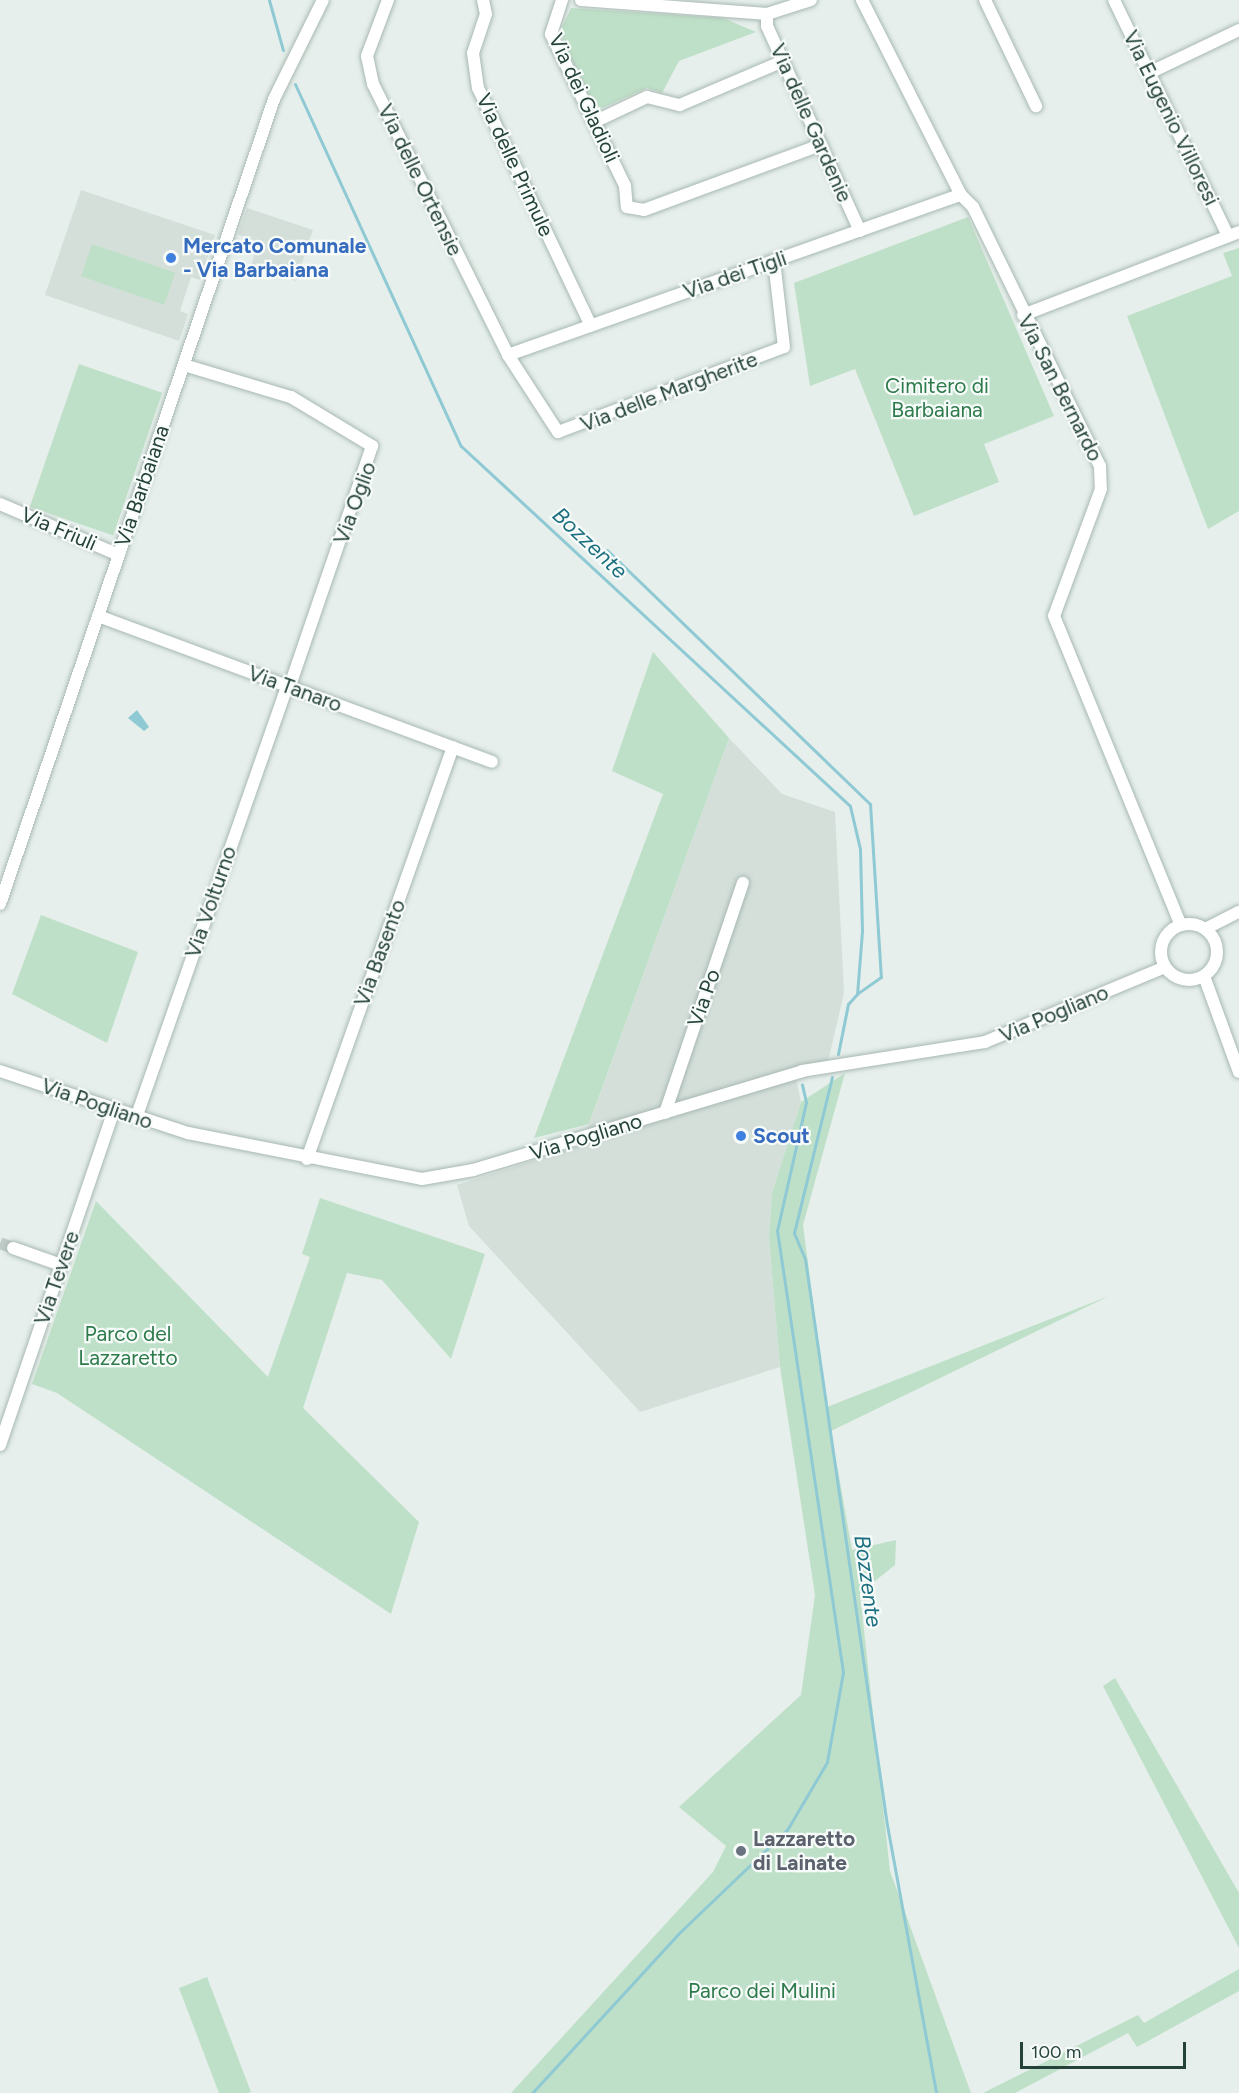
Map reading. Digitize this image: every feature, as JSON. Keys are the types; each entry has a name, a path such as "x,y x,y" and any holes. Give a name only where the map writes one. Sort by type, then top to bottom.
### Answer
{"street":[{"name":"Via Barbaiana","path":"0,904 184,365 289,69 323,0"},
{"name":"Via delle Ortensie","path":"388,0 367,56 373,84 507,355"},
{"name":"Via delle Primule","path":"483,0 486,14 472,53 478,88 591,326"},
{"name":"Via dei Gladioli","path":"562,0 551,34 625,186 624,196 627,207 644,210 821,145"},
{"path":"581,0 767,14 811,0"},
{"name":"Via San Bernardo","path":"862,0 961,195 973,207 1103,478 1054,616 1181,925"},
{"path":"985,0 1036,106"},
{"name":"Via Eugenio Villoresi","path":"1114,0 1149,73 1234,234"},
{"name":"Via delle Gardenie","path":"767,14 767,26 860,231"},
{"path":"1149,73 1239,30"},
{"path":"594,122 647,97 680,105 783,61"},
{"name":"Via dei Tigli","path":"507,355 961,195"},
{"path":"1023,315 1234,234"},
{"name":"Via delle Margherite","path":"507,355 554,429 564,433 784,347 774,261"},
{"name":"Via Oglio","path":"184,365 291,397 372,446 288,686"},
{"name":"Via Friuli","path":"0,504 119,555"},
{"name":"Via Tanaro","path":"98,616 492,762"},
{"name":"Via Volturno","path":"136,1118 288,686"},
{"name":"Via Basento","path":"307,1159 453,747"},
{"name":"Via Po","path":"665,1113 743,883"},
{"path":"1204,976 1183,979 1165,967 1162,946 1181,925 1205,929 1239,912"},
{"path":"1205,929 1217,947 1204,976 1239,1072"},
{"name":"Via Pogliano","path":"0,1071 136,1118 307,1159 408,1178 447,1176 802,1071 986,1042 1165,967"},
{"name":"Via Tevere","path":"0,1445 114,1110"},
{"path":"14,1248 62,1265"}],"shaded area":[{"name":"Mercato Comunale - Via Barbaiana","path":"81,190 215,235 200,280 191,277 180,311 188,314 179,341 45,295"},
{"path":"247,208 313,230 296,281 251,266 257,246 238,234"},
{"path":"729,738 782,794 835,812 844,993 828,1062 586,1133"},
{"path":"796,1078 801,1102 772,1193 769,1238 780,1367 640,1412 469,1226 457,1185"}],"green space":[{"path":"571,8 723,18 756,32 679,61 662,93 647,88 602,108 593,104 563,42 562,27"},
{"name":"Cimitero di Barbaiana","path":"968,217 1054,416 984,444 999,482 914,516 855,369 810,386 794,283"},
{"path":"92,244 175,273 164,305 81,276"},
{"path":"1239,248 1239,511 1208,529 1127,316 1232,276 1223,253"},
{"path":"79,364 162,393 113,535 30,507"},
{"path":"653,652 729,738 589,1124 534,1138 663,794 612,771"},
{"path":"41,915 138,952 107,1043 12,994"},
{"name":"Parco dei Mulini","path":"845,1073 803,1225 827,1407 1109,1296 831,1431 852,1550 896,1540 895,1565 860,1593 890,1871 971,2093 511,2093 713,1872 726,1846 679,1807 801,1695 815,1595 780,1367 769,1238 772,1193 801,1102"},
{"name":"Parco del Lazzaretto","path":"320,1198 485,1254 451,1359 382,1280 347,1273 303,1408 419,1522 391,1614 57,1393 32,1384 96,1201 268,1377 310,1257 302,1254"},
{"path":"1115,1678 1239,1893 1239,1948 1103,1686"},
{"path":"1239,1969 1239,1991 1137,2047 1128,2033 1015,2093 983,2093 1138,2015 1144,2023"},
{"path":"207,1977 251,2092 219,2093 179,1988"}],"water":[{"path":"137,710 149,727 144,731 128,718"}],"waterway":[{"name":"Bozzente","path":"269,0 283,50"},
{"name":"Bozzente","path":"295,84 461,446 850,806 860,849 862,931 857,994 848,1004 838,1054"},
{"name":"Bozzente","path":"607,550 870,804 881,977 857,994"},
{"name":"Bozzente","path":"832,1077 794,1233 805,1259 887,1825 936,2093"},
{"path":"532,2093 678,1934 787,1830 827,1762 843,1672 777,1231 806,1102 802,1084"}],"tunnel":[{"path":"0,1243 13,1248"}],"place":[{"name":"Mercato Comunale - Via Barbaiana","path":"171,258"},
{"name":"Scout","path":"741,1136"},
{"name":"Lazzaretto di Lainate","path":"741,1851"}]}
